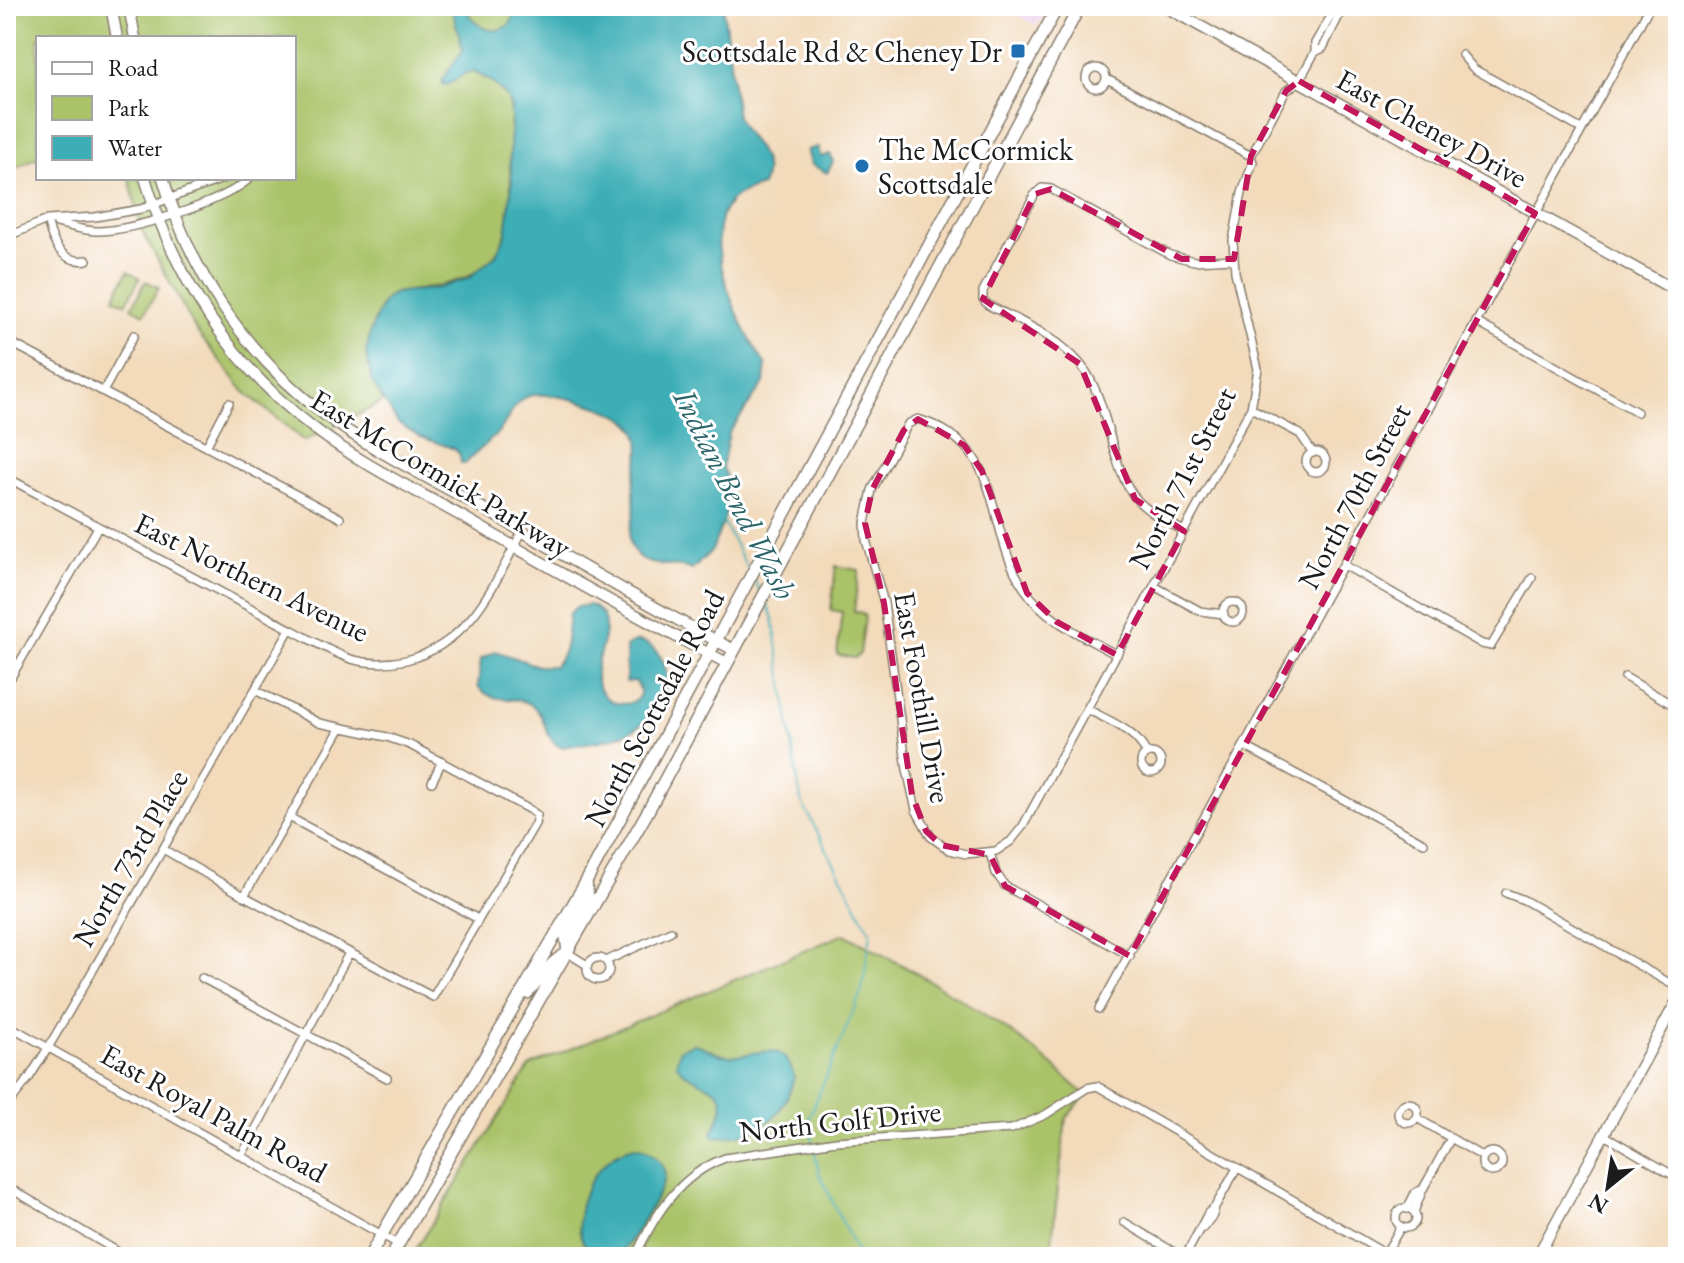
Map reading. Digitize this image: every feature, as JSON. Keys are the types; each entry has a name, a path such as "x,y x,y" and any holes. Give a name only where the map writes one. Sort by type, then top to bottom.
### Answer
{"main road":[{"path":"111,6 117,36"},
{"path":"129,6 135,36"},
{"name":"North Scottsdale Road","path":"369,1257 586,882 1058,6"},
{"name":"North Scottsdale Road","path":"391,1257 568,953 1080,6"},
{"name":"East Cheney Drive","path":"1164,6 1678,292"},
{"name":"East McCormick Parkway","path":"146,180 158,219 184,278 206,314 264,385 318,431 514,547 727,663"},
{"name":"East McCormick Parkway","path":"164,180 198,268 222,306 277,374 327,416 522,532 717,641 735,648"},
{"path":"264,385 277,374"},
{"path":"514,1006 541,979 552,962 568,953 566,937 588,897 586,882"},
{"path":"1537,1257 1678,999"}],"street":[{"name":"North 71st Street","path":"990,853 1011,841 1019,832 1251,408 1258,369 1234,259 1235,224 1253,162 1251,156 1286,91 1299,81 1315,52 1323,48 1337,6"},
{"name":"North 71st Street","path":"1326,34 1344,6"},
{"name":"North 70th Street","path":"1099,1009 1246,747 1650,6"},
{"path":"1462,55 1474,69 1581,129"},
{"path":"1107,79 1251,156"},
{"path":"6,237 47,220 126,213 220,180"},
{"path":"47,220 95,231 121,229 175,214 239,188 248,180"},
{"path":"1184,531 1155,515 1135,499 1123,474 1098,394 1080,364 1055,341 988,305 983,299 983,291 1035,194 1042,188 1051,189 1170,255 1194,261 1234,259"},
{"path":"47,220 51,241 62,254 76,262 87,260"},
{"path":"1476,322 1637,412"},
{"path":"104,390 134,335"},
{"path":"6,340 340,518"},
{"path":"207,445 229,403"},
{"path":"1251,408 1300,434 1313,453"},
{"name":"East Foothill Drive","path":"990,853 966,854 941,845 926,831 916,810 907,770 884,603 865,532 866,511 876,483 904,430 913,421 924,421 955,438 977,460 1015,570 1037,605 1057,622 1117,655"},
{"name":"East Northern Avenue","path":"6,477 290,629 336,652 363,661 394,663 425,655 451,641 463,630 489,593 522,532"},
{"path":"6,686 98,527"},
{"path":"1344,565 1482,644 1491,646 1532,578"},
{"path":"1154,586 1200,611 1224,614"},
{"name":"North 73rd Place","path":"6,1107 48,1048 290,629"},
{"path":"1625,677 1678,708"},
{"path":"163,849 433,997 535,824 537,815 399,740 340,729 310,719 255,690"},
{"path":"1087,709 1132,734 1147,754"},
{"path":"244,896 340,729"},
{"path":"1246,747 1424,843"},
{"path":"432,782 442,761"},
{"path":"289,817 478,919"},
{"path":"990,853 996,873 1005,886 1130,956"},
{"path":"1506,893 1524,900 1678,988"},
{"path":"587,965 595,958 606,961 671,931"},
{"path":"242,1155 349,953"},
{"path":"568,953 587,965 589,976 595,980 603,980 609,971 606,961"},
{"path":"202,978 387,1078"},
{"name":"East Royal Palm Road","path":"6,1024 398,1244"},
{"name":"North Golf Drive","path":"635,1257 656,1217 682,1183 693,1173 725,1158 836,1141 1012,1129 1045,1115 1087,1088 1097,1086 1237,1168"},
{"path":"1417,1118 1483,1157"},
{"path":"1604,1135 1678,1178"},
{"path":"1410,1210 1415,1193 1423,1189 1451,1138"},
{"path":"1124,1222 1184,1257 1213,1215 1237,1168 1388,1255 1401,1227"},
{"path":"6,1186 127,1257"},
{"path":"1401,1210 1410,1210 1416,1219 1413,1225 1401,1227 1396,1215 1401,1210"}],"highlighted area":[{"path":"1299,81 1535,213 1130,956 1005,886 990,855 941,845 926,831 912,795 884,603 865,523 872,490 904,430 918,419 964,445 982,471 1027,593 1057,622 1117,655 1184,531 1135,499 1080,364 983,299 1035,194 1051,189 1182,259 1234,259 1251,156 1286,91"}],"shaded area":[{"path":"1002,6 1049,6 1037,26"}],"green space":[{"path":"6,6 558,6 507,97 511,124 511,203 507,229 499,249 487,264 470,275 424,289 394,293 383,302 367,352 370,373 383,402 304,441 245,392 197,332 142,231 129,180 296,180 296,36 36,36 36,158 6,172"},
{"path":"128,271 140,278 126,304 114,298"},
{"path":"146,281 159,288 144,314 132,307"},
{"path":"836,566 859,570 854,611 865,617 860,654 855,658 837,655 842,612 831,610"},
{"path":"844,934 982,1013 1033,1049 1086,1095 1066,1118 1051,1250 1054,1257 411,1257 530,1066"}],"water":[{"path":"451,6 464,6 483,28 496,30 510,24 517,6 723,6 737,117 763,157 765,175 762,186 740,194 729,203 721,220 718,240 727,286 746,331 766,365 764,383 729,433 722,467 730,486 727,511 712,550 692,570 645,561 630,544 640,446 635,429 623,418 596,406 564,398 549,395 526,397 515,407 496,435 465,464 461,463 455,449 421,437 398,423 372,382 366,353 371,329 383,302 394,293 438,288 469,278 496,255 506,234 512,183 511,108 507,97 491,81 474,72 465,73 443,85 442,80 463,50"},
{"path":"818,147 820,157 830,154 833,162 827,173 811,164 807,150"},
{"path":"590,605 600,612 604,621 605,631 596,675 604,695 620,704 635,700 639,695 640,689 635,681 626,682 626,647 634,642 641,642 655,650 667,673 666,685 656,707 638,727 611,738 560,747 550,738 540,714 529,704 484,693 478,686 481,659 496,651 538,666 554,666 565,648 569,614 576,607"},
{"path":"693,1044 723,1055 764,1051 782,1055 794,1077 776,1115 756,1129 715,1137 712,1133 723,1103 720,1095 676,1064 680,1049"},
{"path":"636,1147 651,1154 664,1171 659,1193 620,1253 615,1257 596,1257 584,1244 579,1229 585,1193 606,1162 620,1152"}],"waterway":[{"name":"Indian Bend Wash","path":"722,520 749,571"},
{"name":"Indian Bend Wash","path":"754,580 760,592"},
{"name":"Indian Bend Wash","path":"765,601 773,618 801,801 871,933 862,990 809,1118 813,1142"},
{"name":"Indian Bend Wash","path":"814,1148 819,1173 859,1257"}],"place":[{"name":"Scottsdale Rd & Cheney Dr","path":"1018,51"},
{"name":"The McCormick Scottsdale","path":"862,166"}]}
